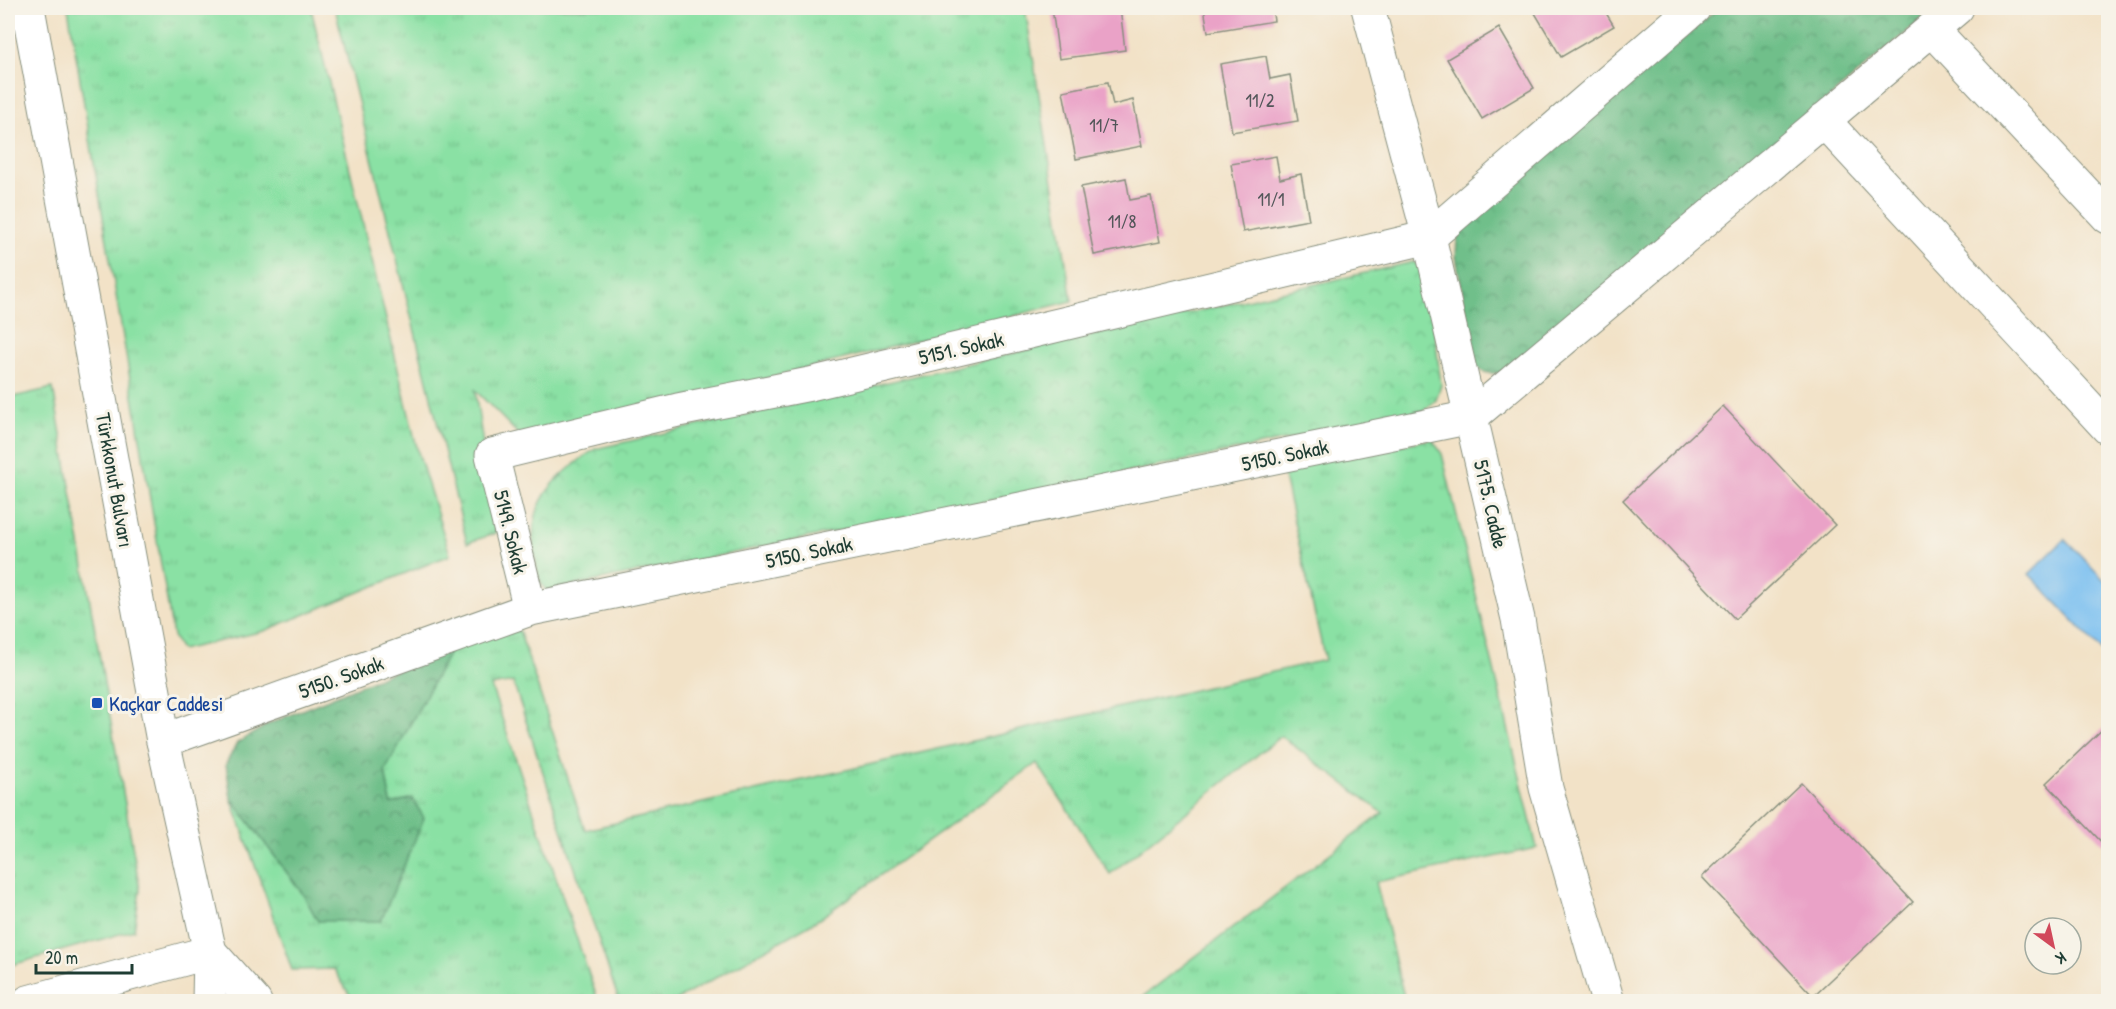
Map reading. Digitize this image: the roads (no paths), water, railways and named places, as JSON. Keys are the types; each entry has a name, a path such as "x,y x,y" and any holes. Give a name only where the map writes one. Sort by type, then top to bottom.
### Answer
{"street":[{"name":"5175. Cadde","path":"1368,8 1429,237 1518,619 1546,788 1608,1002"},
{"path":"1429,237 1694,8"},
{"path":"1471,417 1957,8"},
{"name":"Türkkonut Bulvarı","path":"22,17 163,741 210,952 209,1002"},
{"path":"1932,29 2109,217"},
{"path":"1823,120 2109,428"},
{"name":"5151. Sokak","path":"492,455 678,410 822,381 1429,237"},
{"name":"5150. Sokak","path":"163,741 530,609 1471,417"},
{"name":"5149. Sokak","path":"492,455 530,609"},
{"path":"28,1002 210,952"},
{"name":"Türkkonut Bulvarı","path":"210,952 255,1002"}],"water":[{"path":"2065,539 2108,584 2108,650 2105,654 2029,574"}],"place":[{"name":"Kaçkar Caddesi","path":"97,703"}]}
